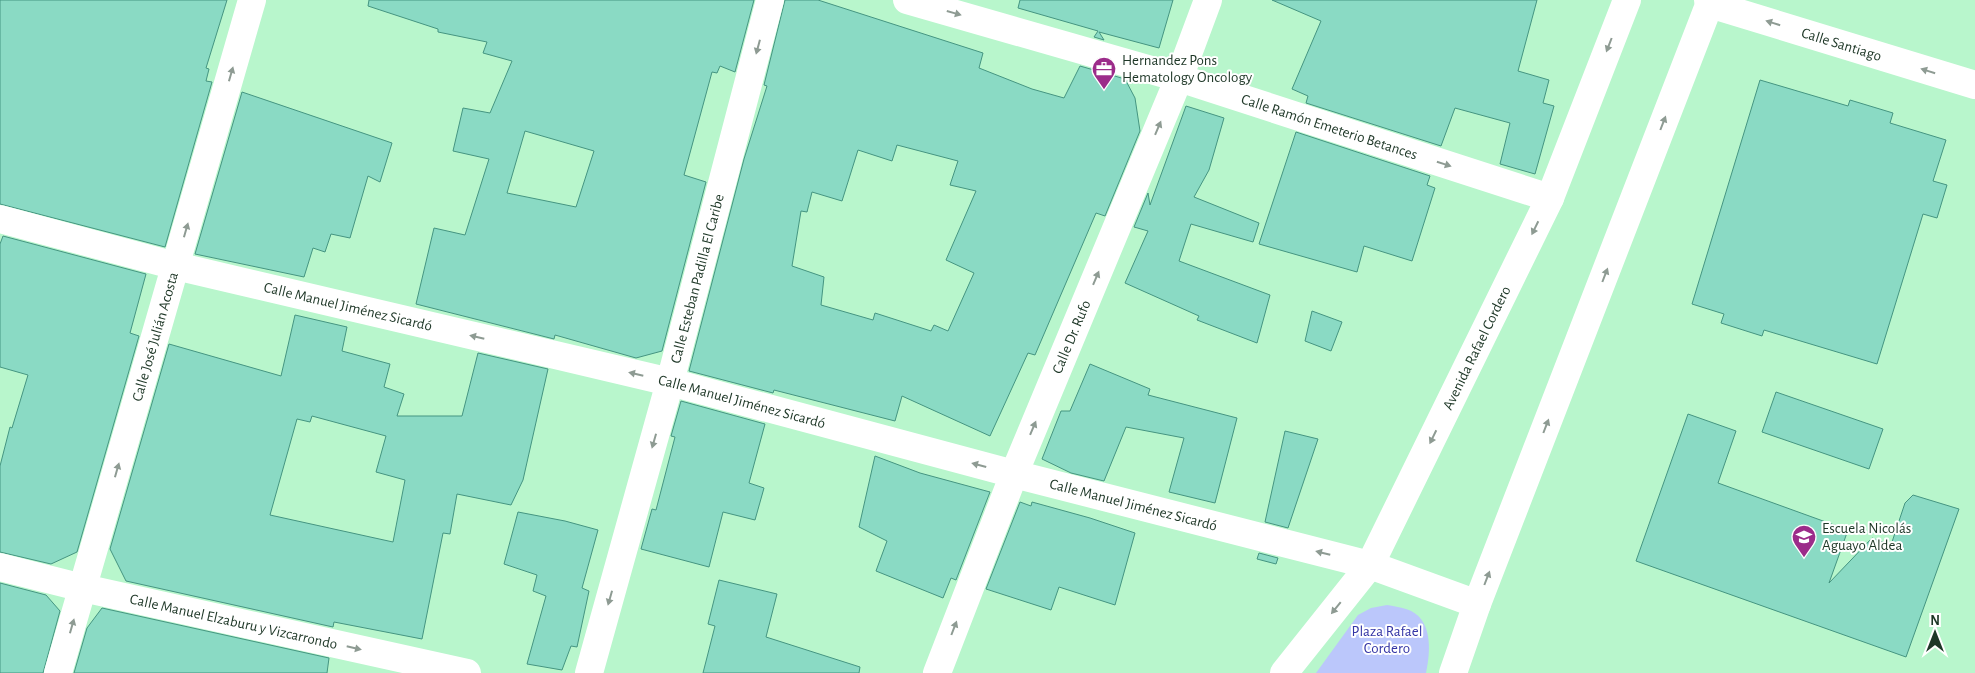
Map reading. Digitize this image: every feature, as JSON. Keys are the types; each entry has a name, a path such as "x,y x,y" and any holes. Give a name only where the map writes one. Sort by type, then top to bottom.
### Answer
{"street":[{"name":"Calle José Julián Acosta","path":"58,673 252,0"},
{"name":"Calle Esteban Padilla El Caribe","path":"589,673 670,382 770,0"},
{"name":"Calle Ramón Emeterio Betances","path":"907,0 1179,78 1550,198"},
{"name":"Calle Dr. Rufo","path":"937,673 1014,474 1179,78 1208,0"},
{"name":"Avenida Rafael Cordero","path":"1284,673 1370,565 1550,198 1627,0"},
{"name":"Calle Santiago","path":"1710,1 1975,85"},
{"path":"1453,673 1477,604 1710,1"},
{"name":"Calle Manuel Jiménez Sicardó","path":"0,219 176,266 670,382 1014,474 1370,565 1477,604"},
{"name":"Calle Manuel Elzaburu y Vizcarrondo","path":"0,567 83,588 467,673"}],"green space":[{"name":"Plaza Rafael Cordero","path":"1387,605 1415,613 1426,627 1429,655 1426,673 1316,673 1358,615 1371,608"}],"building":[{"path":"0,0 227,0 206,68 209,69 206,81 212,82 165,247 0,204"},
{"path":"369,0 754,0 735,72 720,66 717,73 712,72 684,175 706,182 662,351 636,358 555,335 554,339 416,304 434,228 465,235 489,159 453,151 463,108 490,113 512,61 483,53 487,42 438,32 438,29 368,6","holes":["525,131 594,151 576,207 507,193"]},
{"path":"785,0 818,0 983,53 979,68 1032,89 1064,98 1080,66 1125,79 1135,98 1140,131 1105,216 1096,213 1035,355 1028,353 990,436 902,396 895,421 774,390 773,393 689,371 744,159 767,86 764,85","holes":["897,145 958,161 950,185 976,191 946,260 974,273 948,331 934,325 931,331 875,313 873,320 821,305 824,277 792,266 801,211 807,212 812,192 842,201 858,150 892,161"]},
{"path":"1020,0 1173,0 1159,48 1099,32 1104,40 1094,37 1098,31 1018,8"},
{"path":"1272,0 1537,0 1518,71 1549,80 1543,103 1554,106 1535,174 1500,164 1510,123 1455,108 1441,146 1306,103 1308,96 1292,89 1321,21"},
{"path":"1760,80 1848,106 1850,100 1893,113 1890,123 1946,140 1933,181 1947,185 1937,218 1923,214 1877,364 1764,330 1762,336 1721,323 1724,314 1692,304"},
{"path":"242,92 392,143 380,182 368,176 350,238 331,234 325,252 313,248 304,277 195,254"},
{"path":"1186,106 1224,118 1209,170 1194,197 1259,223 1253,242 1191,224 1179,261 1270,295 1257,343 1197,320 1199,316 1125,283 1148,231 1134,227 1148,193 1150,205"},
{"path":"1296,132 1430,176 1427,185 1435,188 1412,261 1364,246 1357,272 1259,244"},
{"path":"3,236 146,274 130,333 139,336 77,552 51,564 0,552 0,466 10,427 12,428 28,375 0,367 0,244"},
{"path":"1312,311 1342,322 1331,351 1305,341"},
{"path":"295,315 347,327 342,351 390,364 384,387 404,394 397,416 462,416 478,353 548,369 523,480 511,505 457,494 450,534 443,533 422,639 334,622 333,627 126,581 110,549 169,344 281,376","holes":["312,416 386,436 376,472 405,480 393,542 270,515 297,419 310,422"]},
{"path":"1090,364 1150,389 1148,395 1237,418 1215,503 1169,492 1184,438 1126,427 1104,481 1071,473 1042,459 1061,411 1070,411"},
{"path":"1776,392 1883,429 1869,469 1762,432"},
{"path":"681,401 765,424 749,483 764,488 755,520 723,512 709,567 641,549 652,509 656,510 675,437 671,436"},
{"path":"1688,414 1736,431 1718,483 1848,530 1829,583 1872,538 1891,545 1905,503 1913,495 1959,509 1906,657 1636,561"},
{"path":"1285,431 1318,439 1288,528 1265,522"},
{"path":"875,456 920,473 990,492 956,580 951,578 943,598 876,571 887,541 859,527"},
{"path":"1020,502 1031,506 1032,502 1135,533 1115,605 1059,587 1051,610 986,589"},
{"path":"518,512 565,521 598,530 582,588 589,591 577,647 571,646 562,670 527,664 546,596 533,591 537,575 504,564"},
{"path":"1259,553 1278,558 1276,564 1257,559"},
{"path":"719,580 777,594 766,637 860,667 859,673 703,673 715,626 708,624"},
{"path":"0,583 46,595 60,611 43,673 0,673"},
{"path":"102,608 329,658 327,673 74,673 87,628"}],"place":[{"name":"Hernandez Pons Hematology Oncology","path":"1104,90"},
{"name":"Escuela Nicolás Aguayo Aldea","path":"1804,558"}]}
